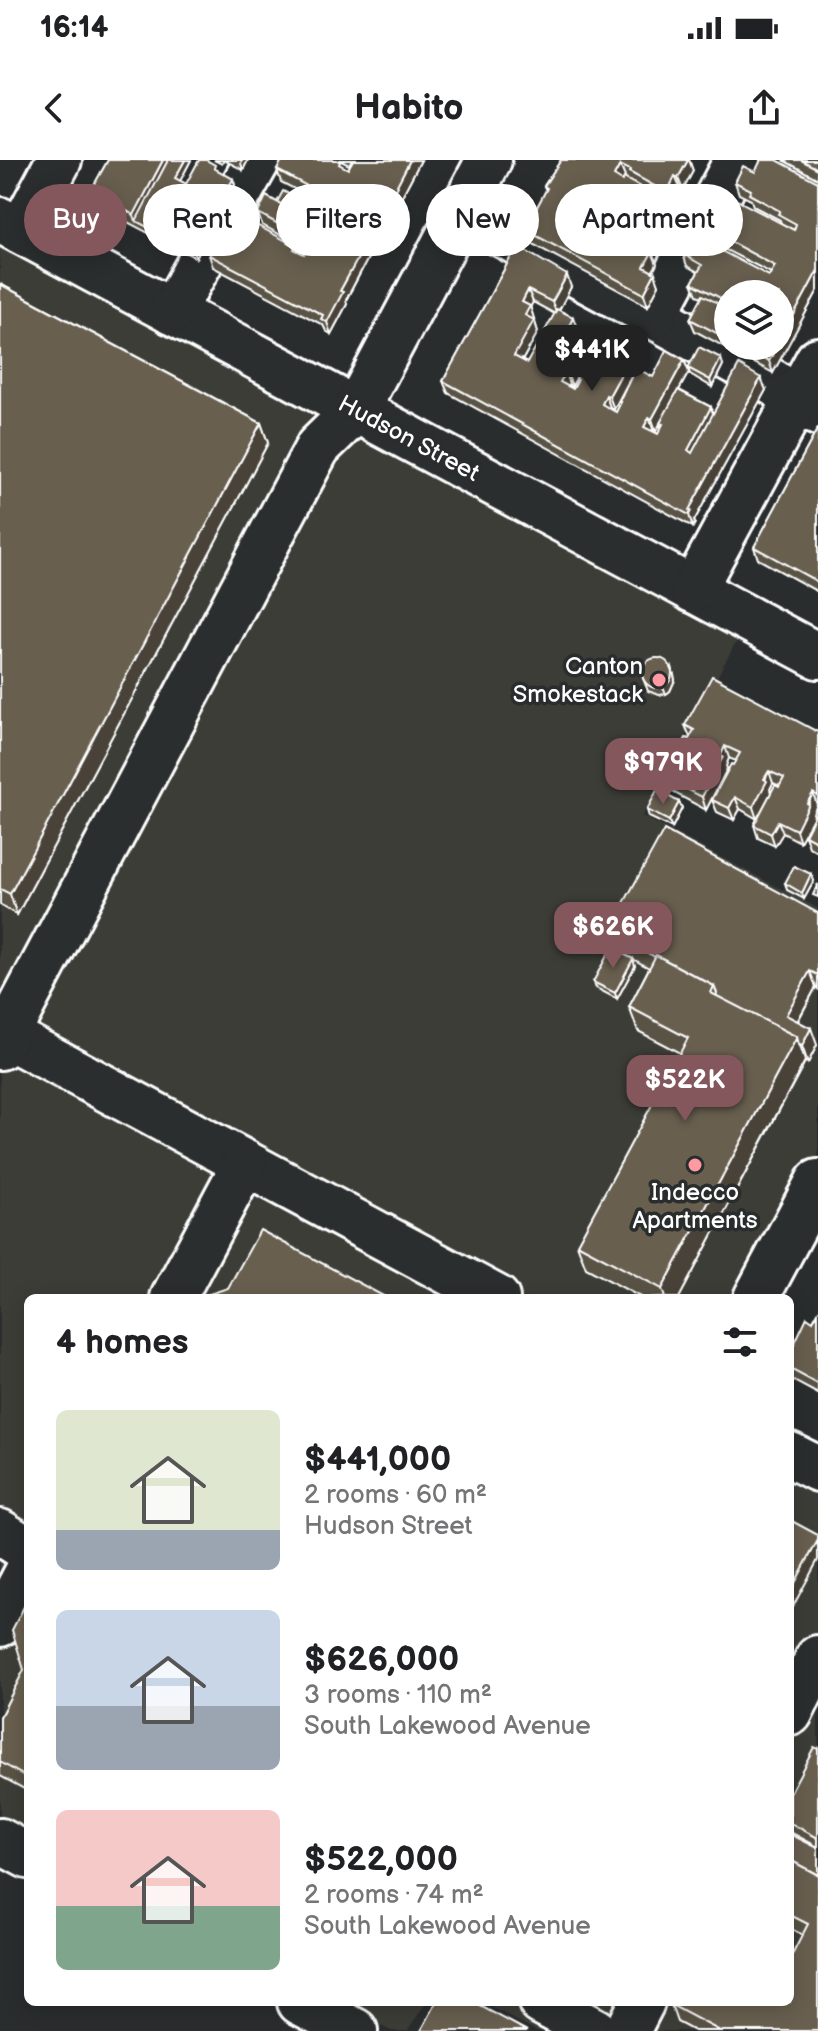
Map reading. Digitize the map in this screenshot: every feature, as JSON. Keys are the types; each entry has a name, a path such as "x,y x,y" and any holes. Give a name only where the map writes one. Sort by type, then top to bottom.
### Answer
{"street":[{"path":"10,226 59,160"},
{"path":"172,312 258,160"},
{"path":"476,184 489,160"},
{"path":"654,316 737,160"},
{"name":"Hudson Street","path":"10,226 172,312 359,404 818,656"},
{"path":"539,254 778,385 807,407"},
{"path":"438,256 359,404 318,447 3,1041 245,1163 490,1294"},
{"path":"693,590 807,407 818,360"},
{"path":"175,1294 245,1163"},
{"path":"758,1294 818,1182"},
{"path":"794,1457 818,1469"},
{"path":"0,1532 24,1547"},
{"path":"0,1624 24,1579"},
{"path":"794,1705 818,1658"},
{"path":"0,1841 24,1854"},
{"path":"308,2006 355,2031"},
{"path":"364,2031 377,2006"},
{"path":"548,2006 595,2031"},
{"path":"627,2031 640,2006"}],"shaded area":[{"path":"0,233 24,246 24,256 43,256 742,631 642,816 818,908 818,1181 757,1294 24,1294 24,1830 0,1817"},
{"path":"794,1460 818,1472 818,2031 536,2031 489,2006 794,2006"},
{"path":"345,2006 424,2006 407,2031 391,2031"}],"building":[{"path":"108,160 163,160 150,184 143,184 143,198 134,215 127,211 127,184 94,184"},
{"path":"168,160 185,160 175,178 186,184 155,184"},
{"path":"199,160 215,165 214,168 233,179 230,184 186,184"},
{"path":"282,160 337,160 348,169 353,160 410,160 398,184 303,184 277,170"},
{"path":"561,160 688,160 671,184 651,184 620,165 614,176 635,184 555,184 555,246 539,237 539,203 547,188 544,186"},
{"path":"761,160 777,160 818,182 818,270 794,315 794,280 714,280 714,295 692,283 702,265 686,256 731,256 769,276 775,266 743,249 743,203 794,230 796,224 749,194 751,190 743,184 735,182 743,166 755,172"},
{"path":"801,160 818,160 818,169"},
{"path":"266,196 276,201 276,223 260,214"},
{"path":"143,208 143,225 136,221"},
{"path":"260,227 276,235 276,256 359,256 327,322 321,319 323,315 211,256 260,256"},
{"path":"512,256 534,256 567,275 552,302 528,290 522,302 530,306 525,315 534,320 514,356 527,363 557,309 573,317 567,331 585,342 560,382 573,389 594,345 610,353 627,363 602,404 616,412 636,368 653,377 667,350 684,360 652,419 649,417 644,427 658,434 663,424 660,423 678,390 711,407 688,450 692,453 739,365 761,378 689,515 443,381"},
{"path":"574,256 650,256 644,267 655,273 644,294"},
{"path":"0,284 261,423 10,894 0,889"},
{"path":"703,295 714,301 714,332 690,319"},
{"path":"699,347 714,354 714,360 720,360 710,380 688,368"},
{"path":"818,428 818,582 754,547"},
{"name":"Canton Smokestack","path":"657,658 668,662 672,673 668,684 657,688 646,684 642,673 646,662"},
{"path":"712,676 818,732 818,796 813,793 796,830 778,821 771,834 754,825 775,785 779,787 784,778 769,771 753,807 735,797 729,808 712,800 740,753 725,746 720,756 723,757 702,797 665,778 686,738 689,739 694,730 685,725"},
{"path":"657,790 679,802 669,821 647,810"},
{"path":"818,809 818,842 805,835"},
{"path":"664,830 818,913 818,975 810,971 786,1015 811,1028 802,1046 797,1037 716,996 714,986 608,932"},
{"path":"794,866 811,874 802,893 785,883"},
{"path":"611,948 633,959 615,993 593,982"},
{"name":"Indecco Apartments","path":"656,955 714,986 711,993 797,1037 662,1289 577,1244 688,1038 629,1007"},
{"path":"260,1230 380,1294 209,1294 228,1288"},
{"path":"818,1312 818,1384 794,1371 794,1345 807,1317 813,1321"},
{"path":"794,1522 818,1535 794,1585"},
{"path":"24,1607 24,1670 12,1630"},
{"path":"24,1670 24,1776 0,1762 0,1717"},
{"path":"814,1747 818,1749 818,1838 794,1825 794,1785"},
{"path":"794,1836 818,1848 818,1875 794,1862"},
{"path":"794,1862 818,1875 818,2031 720,2031 673,2006 794,2006 794,1951 808,1924 794,1917"},
{"path":"435,2006 480,2006 527,2031 421,2031"}],"place":[{"name":"Canton Smokestack","path":"659,680"},
{"name":"Indecco Apartments","path":"695,1165"}]}
